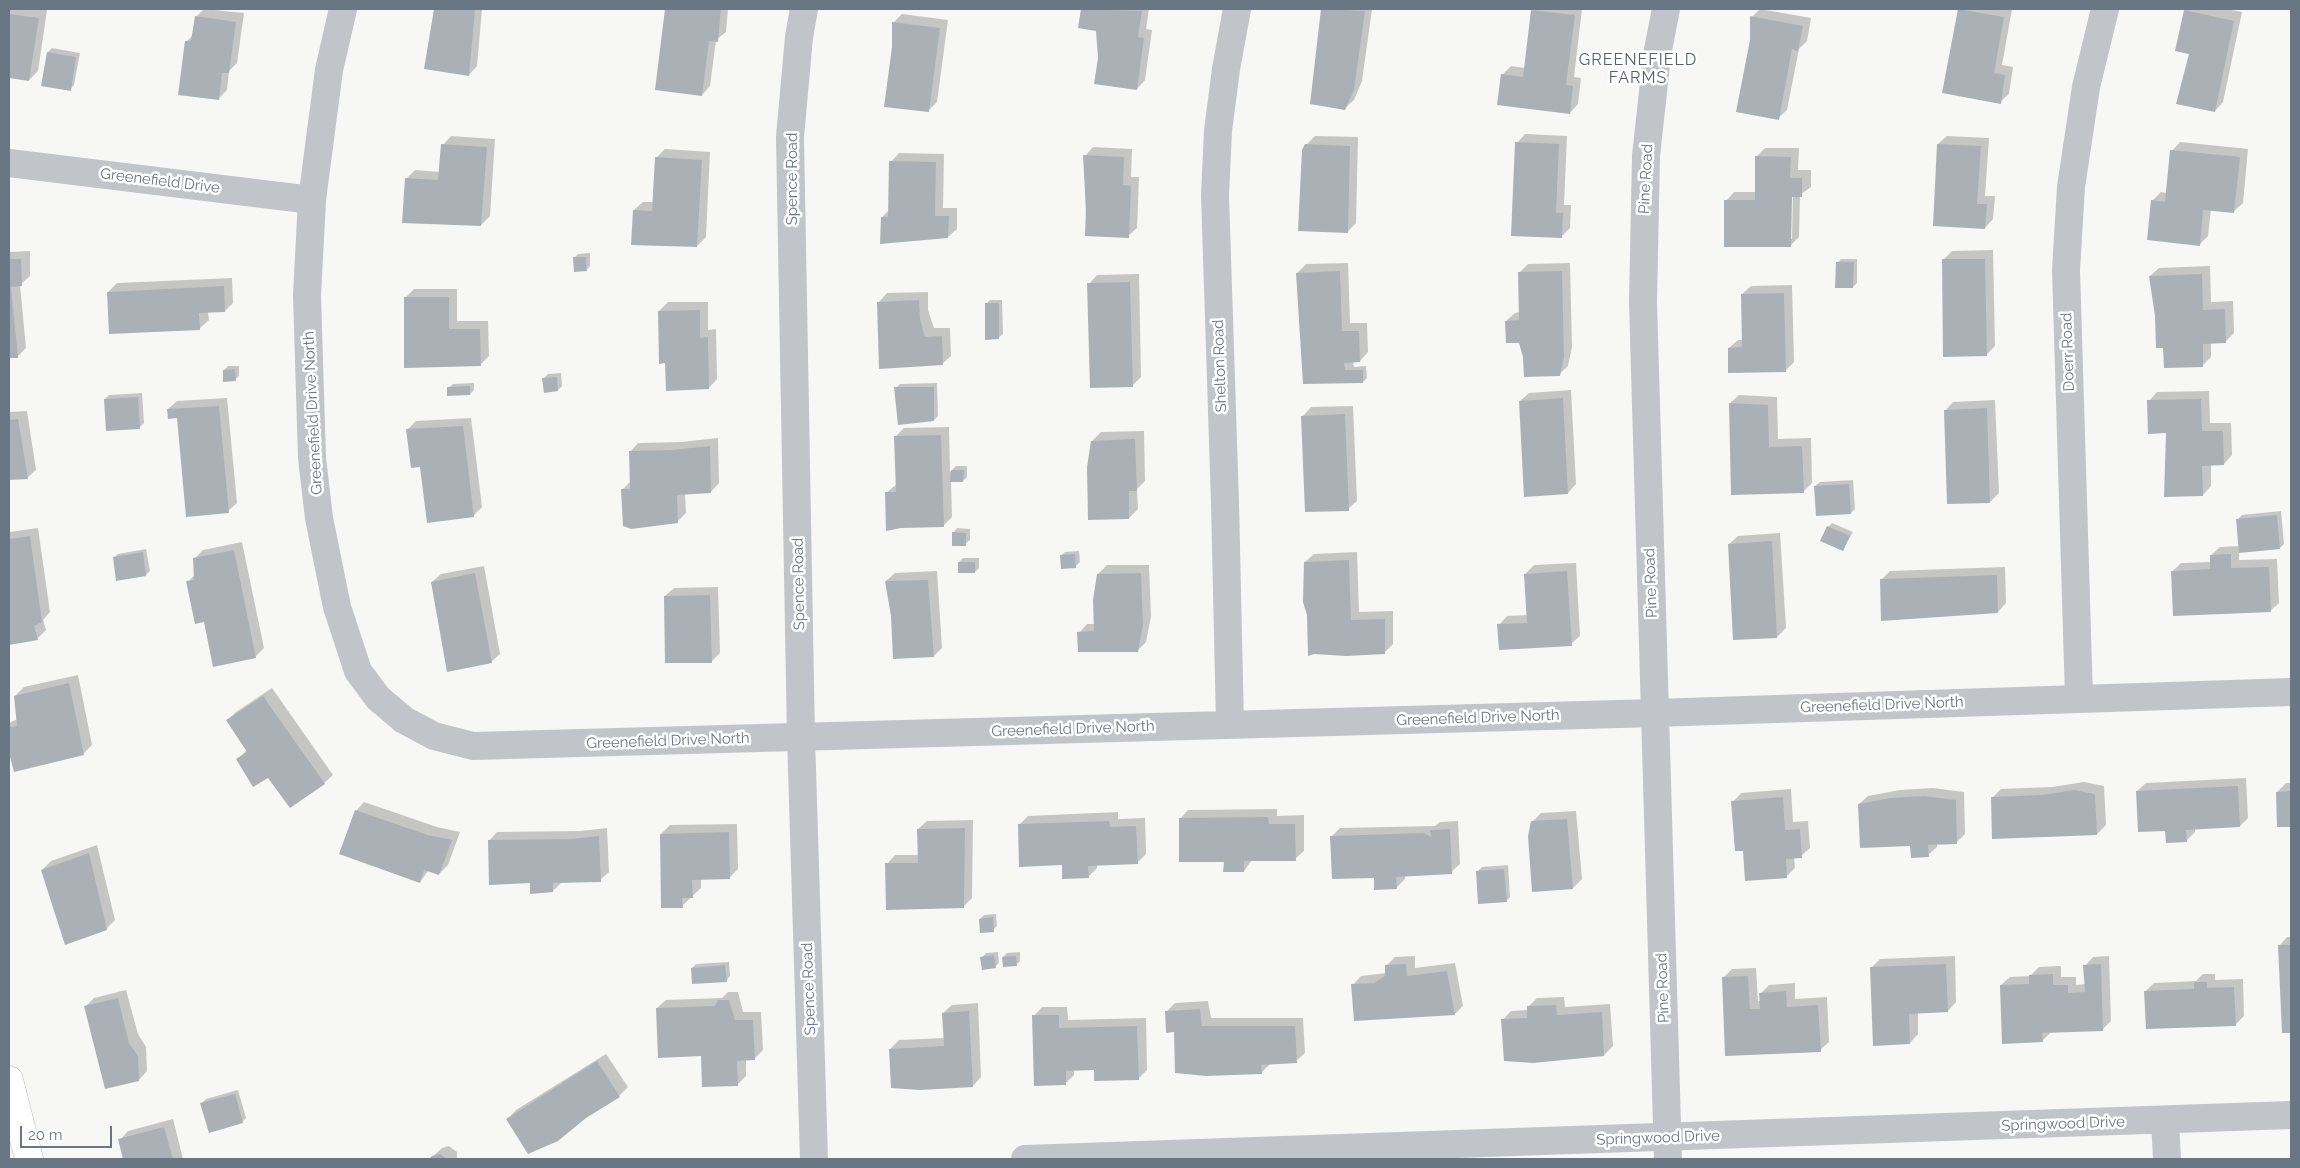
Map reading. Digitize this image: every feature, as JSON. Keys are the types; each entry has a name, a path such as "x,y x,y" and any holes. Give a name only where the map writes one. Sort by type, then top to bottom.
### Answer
{"main road":[{"path":"9,1080 29,1159"}],"street":[{"name":"Greenefield Drive North","path":"343,9 329,70 312,200 307,295 312,458 319,518 337,608 358,671 378,698 404,720 434,736 473,746 1655,713 2291,692"},
{"name":"Spence Road","path":"804,9 799,37 790,137 802,737 814,1159"},
{"name":"Shelton Road","path":"1230,724 1225,504 1214,195 1218,131 1226,69 1237,9"},
{"name":"Pine Road","path":"1666,9 1657,55 1646,156 1643,302 1668,1148"},
{"name":"Doerr Road","path":"2079,698 2066,270 2072,178 2086,88 2104,9"},
{"name":"Greenefield Drive","path":"9,163 312,200"},
{"name":"Springwood Drive","path":"1025,1159 1668,1148 2165,1120 2291,1115"},
{"path":"2165,1120 2167,1159"}],"building":[{"path":"434,9 475,10 469,76 424,69"},
{"path":"665,9 721,9 718,42 709,41 702,96 655,90"},
{"path":"1081,9 1142,11 1138,37 1144,38 1137,90 1094,84 1098,58 1096,31 1078,28"},
{"path":"1321,9 1365,11 1354,90 1345,110 1310,104"},
{"path":"1958,9 2004,17 1994,73 2005,75 2001,104 1942,93"},
{"path":"1531,10 1575,15 1566,85 1573,86 1570,114 1497,105 1501,74 1523,77"},
{"path":"2184,10 2234,21 2215,112 2176,104 2189,54 2175,51"},
{"path":"9,14 39,18 29,81 9,78"},
{"path":"195,16 236,22 229,73 222,73 219,100 178,95 185,41 191,41"},
{"path":"1750,16 1803,26 1798,51 1792,49 1779,120 1736,112 1750,40"},
{"path":"892,22 940,28 929,112 884,107 892,47"},
{"path":"47,52 76,57 71,91 41,86"},
{"path":"1515,142 1559,144 1556,213 1563,213 1562,238 1511,236"},
{"path":"441,144 487,147 481,226 402,223 405,178 438,180"},
{"path":"1305,144 1350,146 1348,233 1298,231 1302,150"},
{"path":"1937,144 1981,146 1977,204 1987,204 1985,229 1933,226"},
{"path":"2170,150 2240,157 2234,213 2203,210 2200,246 2147,240 2151,200 2165,202"},
{"path":"1083,155 1124,157 1123,185 1131,186 1129,238 1085,236 1086,210"},
{"path":"1755,156 1791,157 1790,178 1802,178 1802,197 1792,197 1791,247 1724,247 1724,200 1755,200"},
{"path":"655,157 702,160 697,247 631,245 633,210 652,211"},
{"path":"889,161 936,162 935,216 949,216 948,238 880,244 881,217 888,217"},
{"path":"573,257 586,257 587,271 574,272"},
{"path":"9,259 21,259 22,286 11,287 18,358 9,358"},
{"path":"1942,259 1985,259 1987,356 1943,357"},
{"path":"1836,262 1854,262 1853,288 1835,288"},
{"path":"1340,271 1342,331 1359,331 1360,362 1344,363 1345,370 1363,370 1363,383 1303,384 1296,273"},
{"path":"1562,271 1564,357 1560,376 1524,377 1523,357 1519,343 1506,343 1505,321 1519,320 1518,272"},
{"path":"2202,274 2203,310 2225,309 2226,343 2203,344 2203,367 2164,368 2163,348 2156,348 2155,316 2149,276"},
{"path":"1130,282 1133,387 1090,388 1087,283"},
{"path":"224,286 225,312 199,313 200,330 109,334 107,292"},
{"path":"1784,293 1786,372 1728,373 1728,348 1742,347 1741,294"},
{"path":"404,297 449,297 449,329 480,329 481,366 404,368"},
{"path":"919,300 920,319 925,337 942,336 943,365 879,369 877,302"},
{"path":"985,303 999,303 999,339 985,340"},
{"path":"700,310 700,338 708,337 709,389 666,391 665,363 659,364 658,311"},
{"path":"235,369 236,381 223,382 223,370"},
{"path":"557,377 558,391 544,393 542,378"},
{"path":"470,386 470,395 447,396 447,387"},
{"path":"894,387 934,387 934,421 898,425"},
{"path":"138,397 140,429 106,431 104,399"},
{"path":"1563,398 1568,494 1524,497 1519,401"},
{"path":"2201,399 2202,431 2223,431 2224,465 2202,466 2203,496 2164,497 2166,433 2148,434 2147,400"},
{"path":"1729,403 1768,405 1769,447 1802,446 1804,493 1731,495"},
{"path":"219,406 229,513 186,517 177,418 168,419 167,409"},
{"path":"1987,408 1990,503 1947,504 1944,410"},
{"path":"1345,414 1349,511 1305,512 1301,416"},
{"path":"18,419 28,479 9,480 9,420"},
{"path":"463,426 474,517 427,523 420,467 411,468 406,429"},
{"path":"941,435 944,527 901,528 886,531 885,492 896,492 894,436"},
{"path":"1135,439 1137,491 1129,491 1129,519 1088,520 1087,467 1091,441"},
{"path":"710,446 711,493 677,495 678,523 631,529 623,526 621,489 630,489 629,451 672,450"},
{"path":"951,470 964,470 963,482 950,482"},
{"path":"1849,484 1851,514 1816,516 1814,486"},
{"path":"2277,515 2280,549 2239,553 2236,519"},
{"path":"1827,526 1850,536 1843,551 1820,541"},
{"path":"952,532 966,533 966,546 952,546"},
{"path":"30,536 42,622 34,626 38,640 9,645 9,539"},
{"path":"1772,541 1777,638 1733,640 1728,544"},
{"path":"234,550 256,658 213,667 204,622 195,624 186,581 194,580 193,558"},
{"path":"143,552 146,576 116,581 113,557"},
{"path":"1075,554 1076,568 1061,569 1060,555"},
{"path":"2231,554 2231,568 2269,567 2271,612 2173,616 2171,571 2210,569 2210,555"},
{"path":"1349,560 1351,620 1385,619 1385,654 1346,656 1314,654 1308,656 1307,615 1303,602 1304,562"},
{"path":"958,562 975,562 975,573 958,573"},
{"path":"1567,571 1572,646 1499,650 1497,624 1527,623 1524,574"},
{"path":"475,573 492,663 447,672 431,582"},
{"path":"1141,573 1143,625 1138,652 1078,652 1077,632 1094,631 1093,600 1097,574"},
{"path":"1997,575 1998,613 1881,621 1880,579"},
{"path":"928,580 934,657 893,659 891,616 885,581"},
{"path":"710,595 712,663 665,663 664,596"},
{"path":"69,683 84,755 14,772 9,753 9,727 17,726 14,696"},
{"path":"263,696 325,784 290,808 268,778 253,787 236,759 247,752 226,720"},
{"path":"2238,786 2240,827 2186,830 2187,842 2166,843 2165,831 2138,832 2136,791"},
{"path":"2074,790 2095,794 2097,835 1992,839 1991,797 2042,795"},
{"path":"2291,791 2291,827 2277,827 2276,792"},
{"path":"1924,796 1956,800 1957,844 1928,845 1929,857 1911,858 1910,846 1860,848 1858,804 1890,798"},
{"path":"1783,797 1785,830 1800,829 1802,858 1786,859 1787,878 1745,881 1743,851 1735,851 1731,801"},
{"path":"355,810 428,835 452,840 439,875 424,870 420,883 339,854"},
{"path":"1268,817 1269,824 1295,824 1296,861 1244,861 1244,872 1223,872 1224,862 1179,862 1179,818"},
{"path":"1567,819 1573,889 1532,892 1528,836 1531,821"},
{"path":"1109,821 1110,827 1136,826 1138,864 1088,866 1089,878 1062,879 1062,865 1019,867 1018,824"},
{"path":"965,828 964,908 886,910 885,863 918,863 917,829"},
{"path":"1450,829 1452,874 1396,877 1397,889 1374,890 1374,878 1332,879 1330,836 1424,833 1431,837 1430,830"},
{"path":"729,832 730,879 692,880 693,898 682,898 683,908 661,908 660,834"},
{"path":"599,836 601,882 553,883 553,892 530,894 530,883 489,885 488,840 571,839"},
{"path":"89,853 107,930 65,945 41,870"},
{"path":"1504,869 1507,902 1478,904 1476,871"},
{"path":"993,917 994,932 980,933 979,919"},
{"path":"2278,945 2291,945 2291,1033 2282,1033"},
{"path":"994,955 996,968 982,970 980,957"},
{"path":"1016,956 1017,966 1003,967 1002,957"},
{"path":"1406,964 1407,976 1447,971 1455,1015 1354,1021 1351,984 1374,983 1385,976 1385,965"},
{"path":"1946,964 1948,1012 1909,1014 1910,1044 1873,1046 1870,967"},
{"path":"2101,964 2103,1031 2042,1033 2043,1042 2002,1044 2000,985 2029,984 2029,975 2053,974 2053,985 2068,985 2068,993 2085,992 2083,965"},
{"path":"725,965 727,982 692,984 691,968"},
{"path":"1748,976 1750,1009 1760,1009 1759,993 1786,991 1787,1007 1818,1005 1821,1052 1725,1056 1722,977"},
{"path":"2194,982 2207,982 2207,988 2234,987 2236,1026 2146,1029 2144,991 2194,989"},
{"path":"118,998 129,1043 138,1056 139,1081 105,1089 84,1006"},
{"path":"718,1000 729,1000 735,1020 753,1020 755,1060 737,1061 738,1086 702,1087 701,1056 658,1058 656,1008 715,1006"},
{"path":"1556,1005 1557,1015 1602,1012 1604,1056 1533,1063 1504,1061 1501,1019 1527,1018 1527,1006"},
{"path":"1200,1009 1202,1026 1295,1026 1297,1063 1261,1065 1262,1074 1206,1076 1175,1073 1174,1032 1166,1033 1165,1011"},
{"path":"969,1011 973,1087 920,1090 891,1088 889,1049 944,1046 942,1013"},
{"path":"1032,1015 1059,1015 1059,1028 1137,1026 1139,1080 1094,1081 1094,1070 1066,1071 1066,1085 1034,1086"},
{"path":"597,1061 620,1097 586,1118 558,1141 528,1154 506,1119"},
{"path":"235,1094 243,1123 209,1133 200,1103"},
{"path":"164,1127 173,1159 123,1159 118,1139"},
{"path":"440,1154 447,1159 429,1159 432,1156"}],"district":[{"name":"GREENEFIELD FARMS","path":"1638,69"}]}
